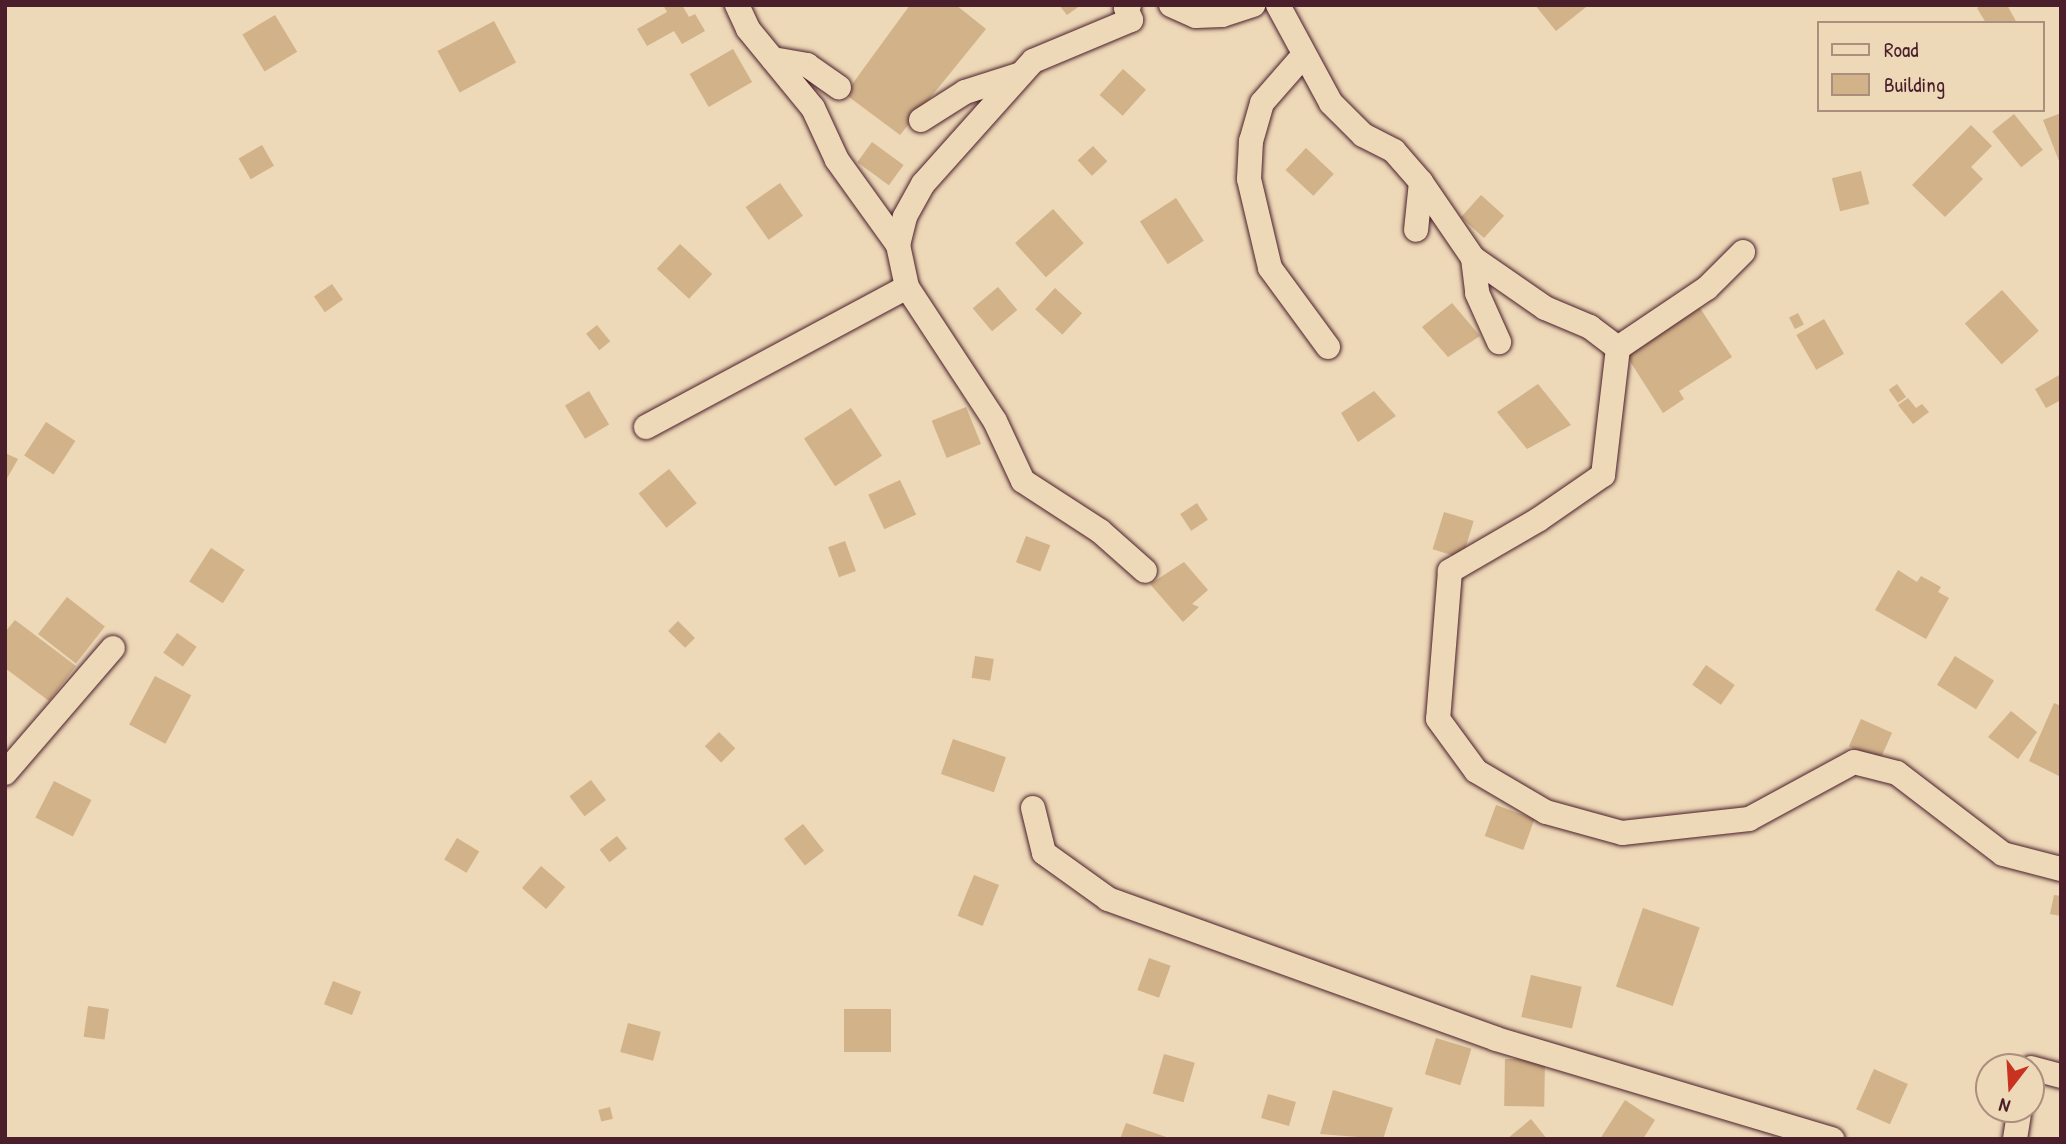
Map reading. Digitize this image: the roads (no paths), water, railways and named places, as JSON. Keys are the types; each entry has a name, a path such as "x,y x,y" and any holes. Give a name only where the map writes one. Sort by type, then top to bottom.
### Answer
{"street":[{"path":"737,5 748,29 813,108 837,160 898,244 907,287 995,421 1023,481 1058,508 1100,531 1145,571"},
{"path":"898,244 905,217 923,184 1033,61 1131,20 1126,8 1129,5"},
{"path":"1171,5 1196,16 1222,15 1253,5"},
{"path":"1278,5 1303,56 1331,103 1363,135 1394,150 1421,182 1473,258 1545,308 1590,327 1618,348"},
{"path":"1303,56 1262,103 1251,141 1249,179 1270,268 1328,347"},
{"path":"772,59 807,65 839,87"},
{"path":"921,120 965,92 1022,74"},
{"path":"1416,230 1421,182"},
{"path":"1743,252 1707,288 1618,348 1603,475 1538,520 1450,571 1438,719 1476,771 1546,812 1622,833 1749,819 1854,761 1897,773 2003,854 2061,869"},
{"path":"1473,258 1476,293 1499,342"},
{"path":"646,427 907,287"},
{"path":"5,773 113,648"},
{"path":"1033,808 1044,853 1108,899 1496,1039 1832,1139"}]}
